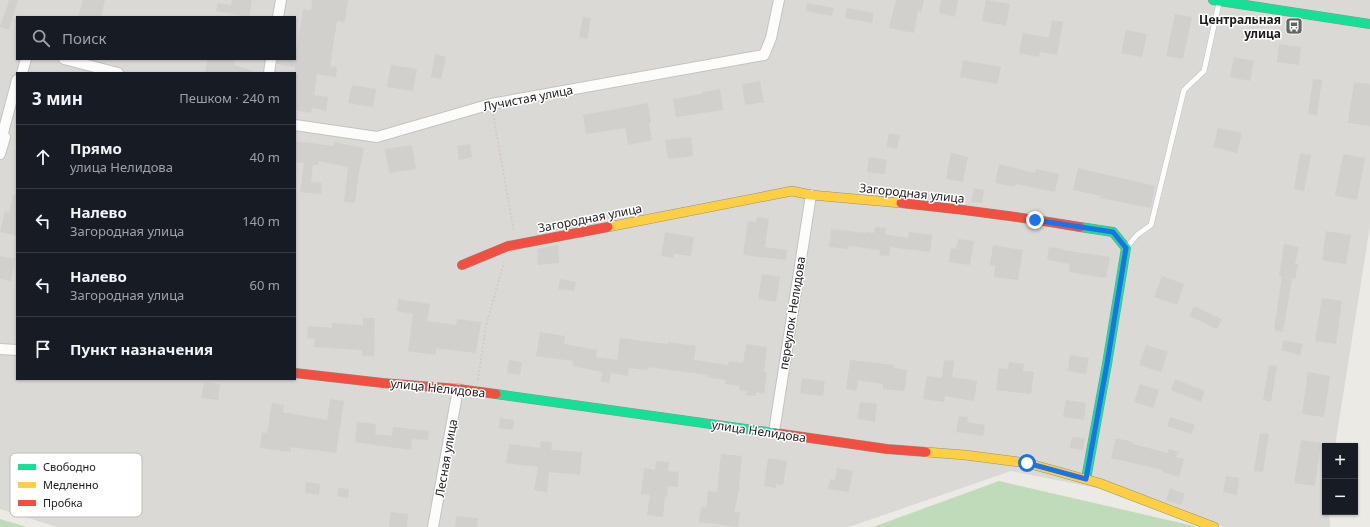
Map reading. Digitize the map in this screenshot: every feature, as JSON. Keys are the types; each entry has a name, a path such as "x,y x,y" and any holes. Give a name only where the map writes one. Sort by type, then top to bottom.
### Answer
{"street":[{"path":"278,16 281,0"},
{"name":"Лучистая улица","path":"296,125 377,137 491,104 764,55 771,38 779,0"},
{"path":"1216,0 1370,24"},
{"path":"19,72 24,60"},
{"path":"22,72 24,60"},
{"path":"68,60 114,72"},
{"path":"269,72 272,60"},
{"path":"0,144 16,84"},
{"path":"0,154 16,97"},
{"name":"Загородная улица","path":"462,265 508,246 792,191 811,195 944,207 1113,232 1126,248"},
{"name":"переулок Нелидова","path":"774,432 811,195"},
{"path":"1086,479 1126,248"},
{"path":"0,349 16,350"},
{"name":"улица Нелидова","path":"296,374 458,389 887,449 965,455 1027,463 1099,483 1214,527"},
{"name":"Лесная улица","path":"433,527 458,389"}],"lane":[{"path":"1126,248 1137,234 1151,225 1184,90 1204,71 1216,0"}],"shaded area":[{"path":"0,0 1370,0 1370,226 1335,443 1322,443 1322,515 1329,515 1330,527 1224,527 1158,500 1011,471 849,527 57,527 25,517 142,517 142,453 10,453 10,512 0,509"}],"green space":[{"path":"999,481 1194,526 1195,527 873,527"},
{"path":"0,519 27,527 0,527"}],"building":[{"path":"9,0 18,0 9,30 0,27"},
{"path":"83,0 105,0 101,16 78,16"},
{"path":"232,0 252,0 249,16 216,11 218,3 231,5"},
{"path":"312,0 348,0 345,22 337,21 330,66 337,67 336,77 317,74 314,95 328,97 326,111 312,108 311,113 296,110 295,67 277,64 277,60 296,60 303,9 311,10"},
{"path":"896,0 924,0 921,12 918,11 914,33 889,28"},
{"path":"941,0 958,0 955,17 939,13"},
{"path":"986,0 1010,4 1006,26 982,21"},
{"path":"807,3 834,8 832,16 806,11"},
{"path":"847,8 874,13 872,23 845,18"},
{"path":"1175,14 1192,17 1183,59 1166,56"},
{"path":"583,17 591,18 587,39 579,37"},
{"path":"1052,20 1063,22 1057,55 1040,52 1039,57 1019,53 1023,33 1049,38"},
{"path":"1126,30 1147,34 1142,57 1121,53"},
{"path":"1279,44 1301,47 1299,65 1277,62"},
{"path":"435,54 446,57 441,79 431,77"},
{"path":"1234,57 1254,61 1250,81 1230,77"},
{"path":"208,60 235,60 234,65 253,71 252,72 205,72"},
{"path":"963,60 1001,67 997,84 960,77"},
{"path":"391,65 417,69 413,91 387,87"},
{"path":"1313,79 1322,80 1317,116 1308,114"},
{"path":"760,81 764,102 745,105 742,84"},
{"path":"1354,82 1370,84 1370,126 1348,123"},
{"path":"352,85 376,89 373,107 348,103"},
{"path":"720,89 723,110 676,117 673,99"},
{"path":"648,103 652,140 628,145 625,128 586,134 583,115"},
{"path":"1218,128 1242,133 1237,153 1213,147"},
{"path":"889,133 900,135 897,149 886,147"},
{"path":"691,137 693,156 668,159 665,140"},
{"path":"296,141 333,146 334,142 364,148 359,169 355,203 344,202 348,167 318,161 318,165 313,165 311,182 322,183 321,194 300,192 304,163 296,162"},
{"path":"470,144 472,157 459,160 457,146"},
{"path":"412,145 416,169 389,173 385,149"},
{"path":"951,153 968,157 963,182 946,179"},
{"path":"1300,153 1311,155 1304,191 1294,189"},
{"path":"1343,154 1365,158 1357,200 1335,196"},
{"path":"869,157 887,160 885,174 867,172"},
{"path":"999,164 1035,173 1036,169 1059,174 1055,192 1016,184 1015,187 995,183"},
{"path":"1078,168 1155,186 1151,208 1100,198 1101,196 1073,190"},
{"path":"974,188 984,190 982,203 971,202"},
{"path":"13,195 16,195 16,236 0,232 5,211 9,212"},
{"path":"757,217 769,219 765,247 787,250 786,260 743,255 748,221 756,222"},
{"path":"875,227 886,228 885,234 908,238 909,232 932,235 930,252 890,247 889,256 879,255 880,250 849,246 848,249 829,247 831,229 874,233"},
{"path":"1326,231 1351,235 1346,264 1322,260"},
{"path":"665,232 694,237 691,256 674,254 673,258 661,256"},
{"path":"958,239 974,241 970,265 949,262 951,248 956,249"},
{"path":"1284,244 1299,247 1295,264 1298,264 1295,279 1292,278 1283,332 1274,330 1282,276 1279,276"},
{"path":"558,245 559,263 538,265 537,249"},
{"path":"993,245 1023,250 1018,280 994,277 995,266 990,265"},
{"path":"1049,247 1110,257 1106,278 1069,272 1070,264 1047,260"},
{"path":"0,256 15,259 11,281 0,279"},
{"path":"762,274 780,277 776,302 758,299"},
{"path":"1162,276 1184,284 1177,305 1154,297"},
{"path":"560,279 576,282 574,291 558,289"},
{"path":"1322,298 1342,301 1336,344 1315,341"},
{"path":"398,299 430,304 427,321 456,325 457,319 481,322 476,353 436,348 436,355 408,351 413,314 397,311"},
{"path":"1194,306 1222,319 1217,329 1189,316"},
{"path":"363,318 375,318 374,356 362,356 362,350 314,347 315,339 307,338 308,326 332,328 332,323 363,325"},
{"path":"540,332 565,336 564,344 597,350 596,357 617,360 620,338 696,346 694,360 728,365 729,361 743,363 746,344 767,347 764,372 767,372 764,394 756,392 756,396 746,395 747,391 739,390 740,386 725,384 726,380 706,377 707,375 649,367 648,370 629,368 628,376 611,373 609,383 601,381 602,372 572,366 573,361 536,356"},
{"path":"1284,340 1303,344 1300,355 1281,350"},
{"path":"1146,345 1168,352 1161,372 1139,365"},
{"path":"1070,355 1089,358 1086,374 1068,371"},
{"path":"509,360 522,362 520,375 507,373"},
{"path":"850,360 894,365 894,368 907,370 905,391 883,389 883,384 858,380 857,391 846,389"},
{"path":"944,360 954,361 952,377 977,381 974,401 945,396 944,402 923,399 927,376 942,378"},
{"path":"1009,362 1024,364 1023,371 1034,372 1031,394 996,390 999,368 1008,369"},
{"path":"1269,365 1277,366 1271,402 1263,400"},
{"path":"1308,372 1330,376 1324,417 1302,414"},
{"path":"802,378 825,381 823,396 800,393"},
{"path":"1175,379 1205,391 1201,402 1171,390"},
{"path":"204,382 220,384 218,400 201,398"},
{"path":"1140,384 1159,390 1153,408 1134,402"},
{"path":"330,399 344,401 336,453 291,447 291,452 260,448 262,432 267,433 272,403 284,405 283,412 327,420"},
{"path":"1066,400 1086,403 1084,420 1063,417"},
{"path":"860,402 877,404 875,422 857,419"},
{"path":"959,416 968,417 967,422 985,425 983,436 956,432"},
{"path":"1170,417 1195,425 1191,434 1167,426"},
{"path":"500,418 514,420 513,430 499,428"},
{"path":"357,422 376,424 375,434 392,436 393,427 429,431 428,440 412,439 411,450 355,442"},
{"path":"1260,433 1269,434 1263,472 1254,471"},
{"path":"1072,437 1085,438 1083,450 1070,448"},
{"path":"1116,438 1168,453 1169,449 1178,452 1176,457 1184,459 1179,477 1162,472 1163,470 1111,458"},
{"path":"1301,440 1321,443 1315,486 1294,483"},
{"path":"541,441 552,442 551,450 582,452 580,475 549,472 547,492 534,490 538,467 506,463 509,444 540,448"},
{"path":"721,454 742,456 740,486 734,512 740,512 738,527 699,522 701,507 706,508 708,491 717,492"},
{"path":"768,458 787,461 783,485 776,484 776,488 764,486"},
{"path":"656,461 669,462 668,471 679,472 678,487 668,486 667,497 665,496 663,517 647,515 650,495 641,494 644,468 655,470"},
{"path":"837,468 853,471 849,492 828,489 830,479 835,480"},
{"path":"1226,476 1239,478 1237,495 1223,492"},
{"path":"306,482 320,484 319,495 305,493"},
{"path":"338,488 349,489 348,498 337,496"},
{"path":"1170,488 1185,494 1181,505 1166,500"},
{"path":"391,512 408,514 407,527 389,527"},
{"path":"456,516 478,518 477,527 455,527"}],"traffic: fast":[{"path":"1213,0 1370,24"},
{"path":"1080,227 1113,232 1126,248 1086,479"},
{"path":"496,394 775,433"}],"traffic: slow":[{"path":"608,227 792,191 811,195 901,203"},
{"path":"926,452 965,455 1027,463 1099,483 1214,527"}],"traffic: jam":[{"path":"901,203 1080,227"},
{"path":"462,265 508,246 608,227"},
{"path":"296,373 496,394"},
{"path":"775,433 887,449 926,452"}],"place":[{"name":"Центральная улица","path":"1294,26"}],"route":[{"path":"1027,463 1086,479 1126,248 1113,232 1035,220"}]}
